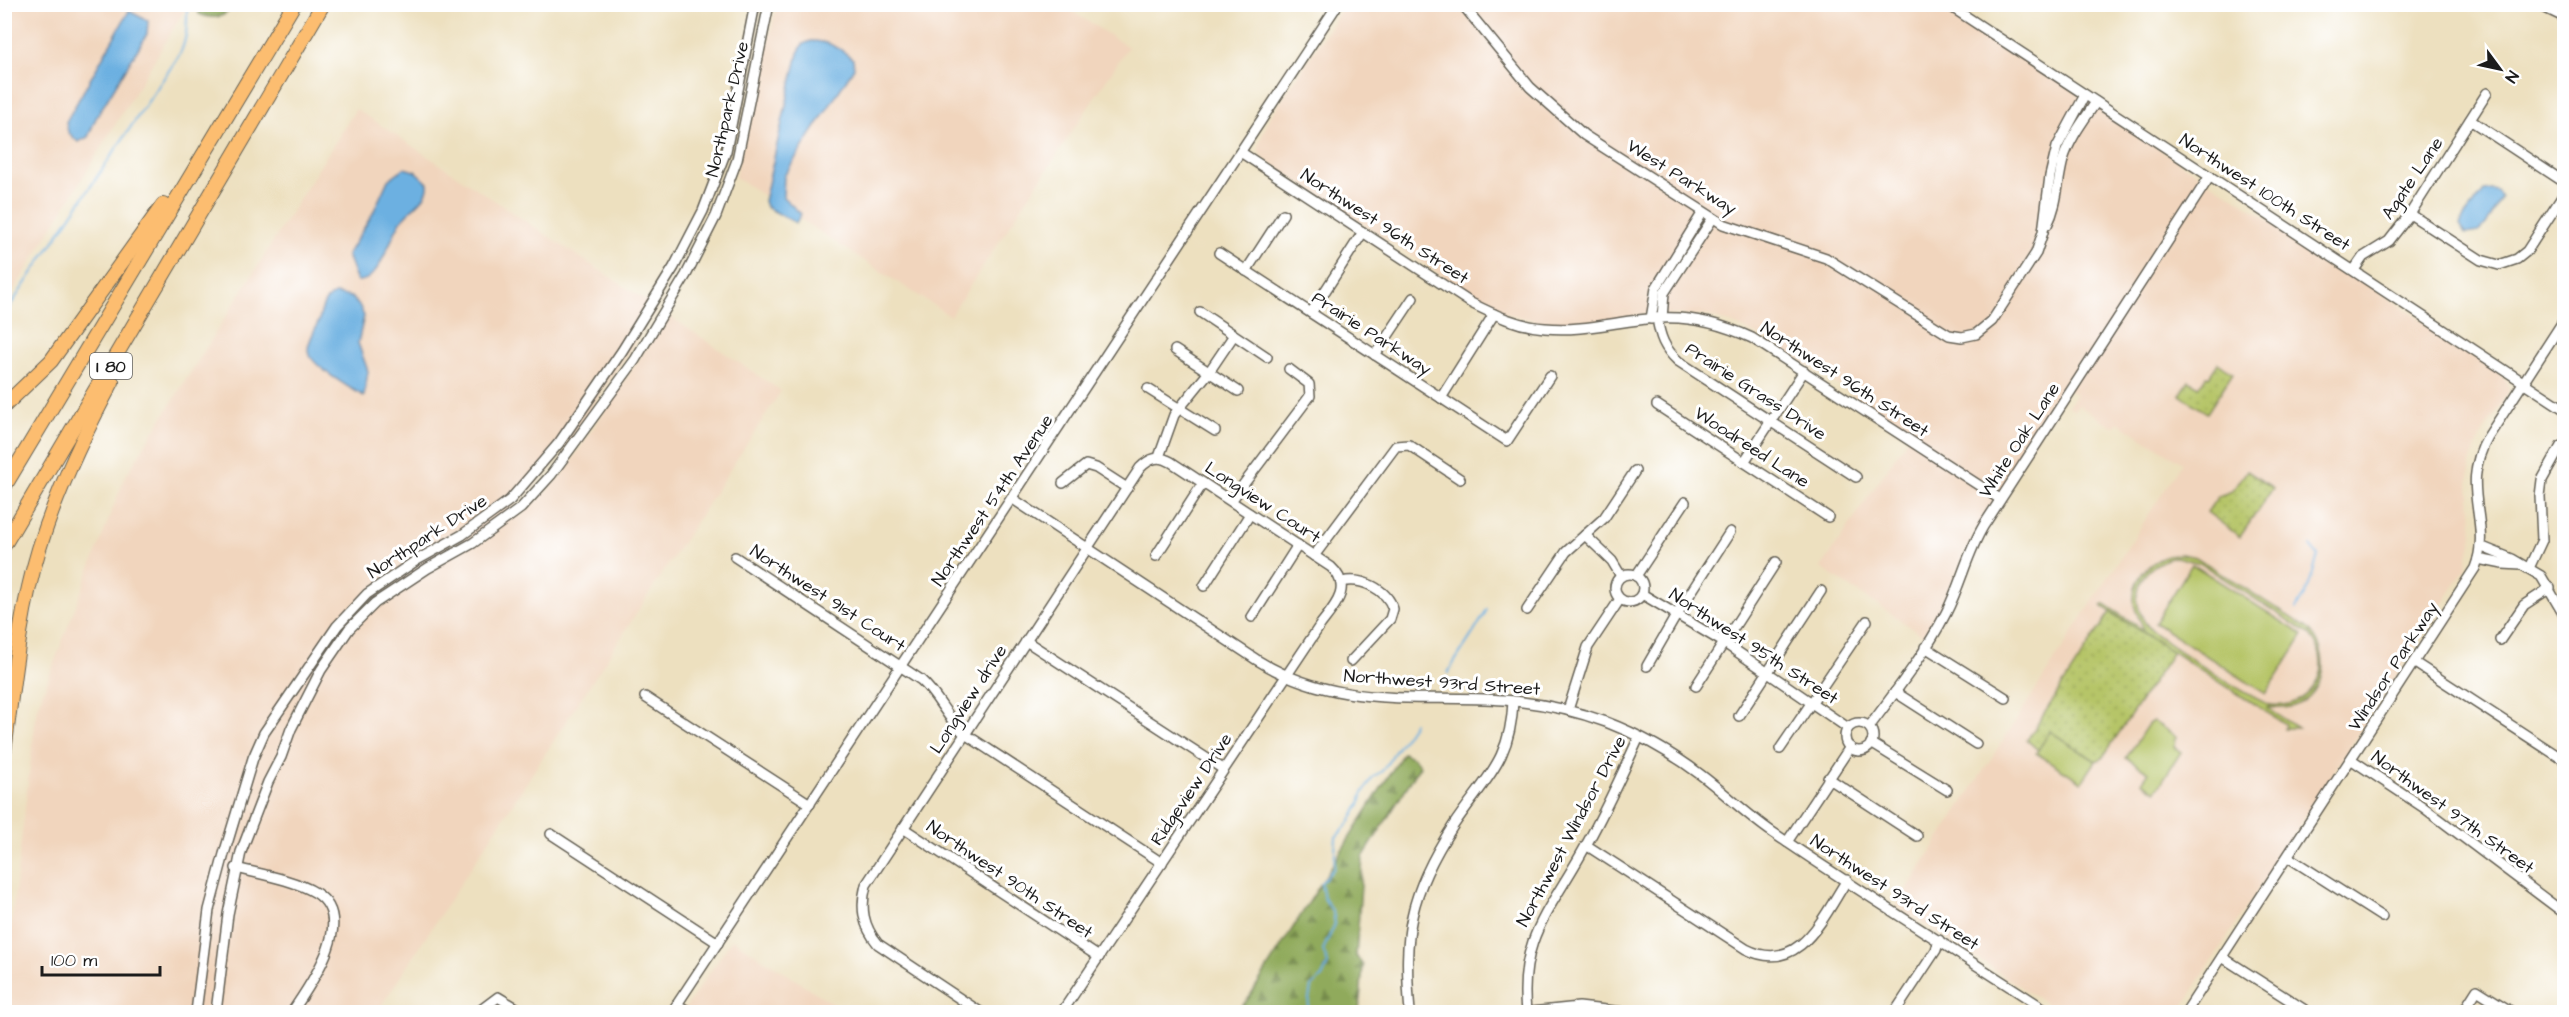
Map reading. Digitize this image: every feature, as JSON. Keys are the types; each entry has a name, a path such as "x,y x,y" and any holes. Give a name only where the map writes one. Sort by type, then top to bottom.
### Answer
{"highway":[{"name":"I 80","path":"4,487 294,4"},
{"name":"I 80","path":"4,545 323,4"},
{"path":"4,406 51,361 217,130"},
{"path":"4,752 25,607 39,551 54,507 80,442 216,186"}],"street":[{"name":"Northpark Drive","path":"196,1012 212,899 254,758 264,733 337,626 367,594 417,560 488,518 510,500 540,467 651,307 703,211 726,151 755,4"},
{"name":"Northpark Drive","path":"216,1012 236,868 255,813 281,758 291,729 321,670 349,629 375,603 499,526 536,492 570,451 635,360 686,275 716,216 737,160 769,4"},
{"name":"Northwest 54th Avenue","path":"675,1009 1242,153 1338,4"},
{"name":"West Parkway","path":"1462,4 1530,87 1584,135 1713,218 1735,229 1826,258 1949,335 1962,337 1976,334 1992,321 2036,254 2055,206 2063,159 2070,142 2096,102"},
{"name":"Northwest 100th Street","path":"1947,4 2565,409"},
{"path":"2537,4 2565,16"},
{"name":"Agate Lane","path":"2354,270 2363,257 2389,241 2410,214 2487,93"},
{"name":"West Parkway","path":"2043,232 2052,162 2057,147 2085,95"},
{"path":"2470,120 2565,182"},
{"name":"Northwest 96th Street","path":"1242,153 1472,303 1494,314 1544,328 1579,329 1657,318 1699,320 1735,330 1760,342 2000,499"},
{"name":"White Oak Lane","path":"1869,727 1946,614 1974,541 2210,176"},
{"path":"2410,214 2481,260 2499,266 2517,259 2527,251 2565,194"},
{"path":"703,211 716,216"},
{"path":"1657,318 1656,288 1703,212"},
{"path":"1246,271 1283,214"},
{"path":"1657,318 1664,293 1713,218"},
{"path":"1311,313 1363,232"},
{"name":"Prairie Parkway","path":"1219,253 1507,441 1550,376"},
{"path":"1375,355 1413,298"},
{"path":"1200,312 1267,357"},
{"path":"1441,398 1494,314"},
{"name":"Prairie Grass Drive","path":"1657,318 1662,342 1667,351 1678,361 1856,477"},
{"name":"Windsor Parkway","path":"2186,1012 2470,578 2478,559 2480,546 2474,484 2478,458 2488,437 2565,320"},
{"path":"1160,458 1169,425 1234,335"},
{"path":"1175,350 1238,391"},
{"name":"Longview Court","path":"1231,501 1310,396 1310,384 1288,369"},
{"path":"1744,462 1804,371"},
{"path":"1148,389 1215,431"},
{"name":"Woodreed Lane","path":"1657,405 1828,517"},
{"name":"Longview Court","path":"1314,556 1396,446 1408,445 1460,479"},
{"path":"2525,567 2542,540 2541,480 2561,446"},
{"name":"Longview Court","path":"1160,458 1166,459 1298,545 1336,571 1342,582"},
{"name":"Longview drive","path":"980,1012 878,944 866,926 862,906 863,895 871,877 1140,468 1147,460 1160,458"},
{"path":"1063,483 1086,465 1096,468 1127,488"},
{"path":"1527,610 1566,552 1604,518 1635,471"},
{"name":"Longview Court","path":"1156,556 1203,483"},
{"name":"Northwest 93rd Street","path":"1013,499 1286,676 1327,690 1366,697 1513,701 1569,711 1607,723 1639,737 1679,759 1744,812 1787,842 2049,1012"},
{"path":"1636,576 1685,502"},
{"name":"Longview Court","path":"1204,586 1250,513"},
{"path":"1647,666 1677,614 1730,532"},
{"path":"1585,535 1612,561 1622,576"},
{"name":"Longview Court","path":"1252,617 1298,545"},
{"path":"2480,546 2541,576 2565,615"},
{"name":"Northwest 91st Court","path":"735,557 902,666 930,688 949,718 965,734 1162,863"},
{"path":"2478,559 2525,567"},
{"path":"1696,686 1776,561"},
{"path":"1626,574 1636,576 1643,586 1642,594 1634,601 1624,602 1620,599 1615,587 1622,576 1626,574"},
{"path":"1342,582 1356,580 1372,586 1388,600 1393,609 1390,620 1351,662"},
{"name":"Ridgeview Drive","path":"1062,1012 1223,769 1340,598 1342,582"},
{"path":"2500,640 2524,605 2550,588"},
{"path":"1739,716 1821,591"},
{"name":"Northwest 95th Street","path":"1642,594 1769,671 1848,728"},
{"path":"1569,711 1588,647 1620,599"},
{"path":"1780,749 1867,621"},
{"path":"1026,641 1223,769"},
{"path":"1925,647 2006,698"},
{"path":"2415,663 2565,760"},
{"path":"1895,692 1976,744"},
{"path":"645,697 810,804"},
{"path":"1410,1012 1406,958 1411,918 1417,898 1433,860 1501,760 1509,733 1513,701"},
{"path":"1858,723 1869,727 1872,734 1871,742 1862,750 1850,747 1845,738 1848,728 1858,723"},
{"name":"Northwest Windsor Drive","path":"1526,1012 1525,979 1533,938 1544,915 1586,845 1639,737"},
{"path":"1871,742 1947,790"},
{"path":"1787,842 1850,747"},
{"name":"Northwest 97th Street","path":"2352,759 2405,794 2565,913"},
{"path":"1828,778 1917,836"},
{"name":"Northwest 90th Street","path":"903,828 1099,957"},
{"path":"551,834 718,943"},
{"path":"1586,845 1746,949 1763,955 1784,955 1801,946 1811,935 1847,880"},
{"path":"2288,857 2382,917"},
{"path":"236,868 310,890 321,897 330,915 331,939 326,956 319,972 292,1012"},
{"path":"1895,1012 1936,950 1939,940"},
{"path":"2222,957 2308,1012"},
{"path":"2463,1012 2477,990 2512,1012"},
{"path":"478,1012 498,997 523,1012"},
{"path":"1531,1012 1579,1007 1623,1012"},
{"path":"675,1009 690,1012"}],"shaded area":[{"path":"5,5 188,5 5,305"},
{"path":"777,5 1062,5 1128,47 950,316 735,177"},
{"path":"1344,5 1945,5 2179,162 2320,252 2497,371 2507,381 2509,392 2480,437 2470,463 2469,483 2473,535 2465,569 2179,1012 2059,1012 1896,906 2182,463 2118,422 2114,428 2078,405 2074,410 2068,406 2076,394 2067,389 1977,529 1943,608 1926,637 1821,568 1911,433 1775,344 1736,325 1709,316 1645,314 1567,325 1539,322 1502,312 1482,302 1265,160 1259,152 1259,143 1269,119"},
{"path":"356,109 657,308 566,446 534,486 510,510 521,517 563,474 668,315 781,391 377,1012 5,1012 5,976 37,708 125,477"},
{"path":"732,939 846,1012 683,1012"}],"green space":[{"path":"196,5 234,5 227,13 219,17 210,17 199,14"},
{"path":"2218,363 2233,373 2207,413 2180,395 2189,381 2199,387"},
{"path":"2247,471 2273,488 2240,537 2207,512 2218,496 2232,491"},
{"path":"2171,555 2196,557 2307,628 2315,637 2323,659 2319,682 2313,692 2294,706 2266,707 2297,728 2284,728 2285,724 2102,606 2104,604 2144,630 2134,603 2136,584 2147,568","holes":["2176,557 2200,563 2309,634 2318,649 2321,665 2316,683 2306,695 2287,705 2272,705 2211,672 2151,630 2143,619 2137,596 2145,576 2152,567"]},
{"path":"2192,564 2303,635 2266,694 2155,623"},
{"path":"2110,612 2173,652 2103,757 2096,761 2050,731 2038,750 2027,740"},
{"path":"2153,721 2177,737 2174,740 2176,742 2174,747 2181,752 2156,791 2142,782 2149,772 2126,758 2148,724"},
{"path":"2050,731 2096,761 2082,782 2036,753"},
{"path":"1403,753 1414,758 1420,766 1363,857 1356,956 1363,965 1359,1012 1237,1012 1248,999"}],"water":[{"path":"129,11 148,21 147,34 96,118 88,137 78,142 68,132 66,122"},
{"path":"811,41 823,42 839,48 853,59 854,68 784,176 783,197 801,214 796,223 766,207 764,201 798,53 803,44"},
{"path":"404,168 415,171 428,183 427,193 400,223 373,274 365,280 357,281 347,255 372,215 388,180"},
{"path":"2484,191 2497,191 2501,198 2486,225 2478,232 2465,234 2460,225 2464,217"},
{"path":"335,294 351,297 364,316 358,343 368,371 364,396 323,370 310,357 308,351 324,305"}],"waterway":[{"path":"4,315 178,57 185,38 187,4"},
{"path":"2296,609 2308,588 2318,556 2310,546"},
{"path":"1448,673 1487,609"},
{"path":"1307,1012 1311,987 1322,977 1328,964 1323,950 1335,924 1333,912 1324,898 1321,883 1334,868 1336,837 1349,823 1373,777 1382,771 1414,723"}]}
